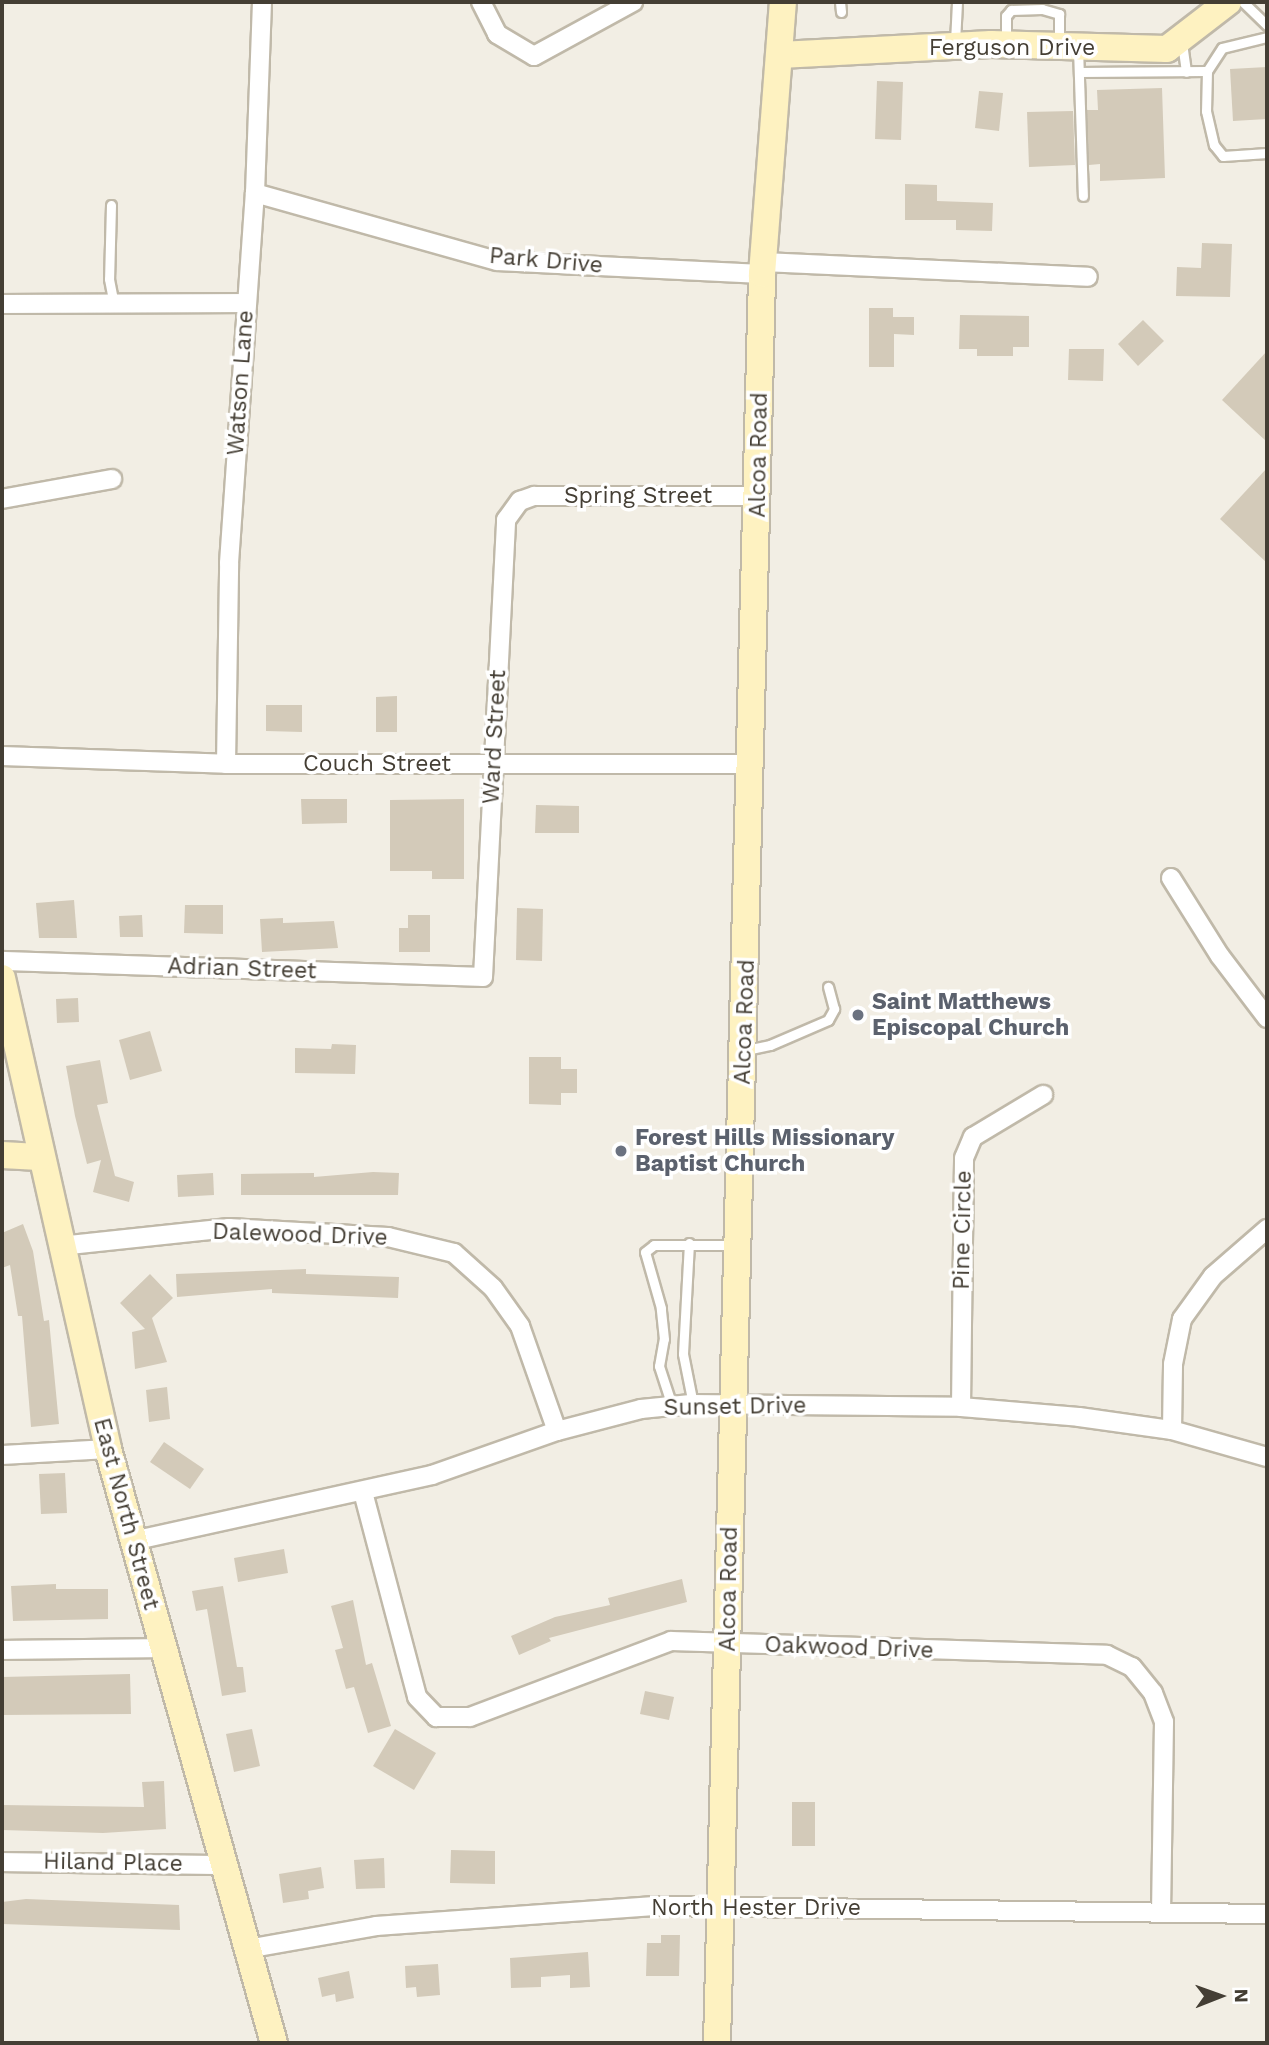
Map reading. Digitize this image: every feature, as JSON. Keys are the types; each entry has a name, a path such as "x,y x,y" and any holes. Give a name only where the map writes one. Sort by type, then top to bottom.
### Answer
{"main road":[{"name":"Alcoa Road","path":"717,2043 763,268 783,2"},
{"name":"Ferguson Drive","path":"780,55 1006,44 1072,55 1167,48 1228,2"},
{"name":"East North Street","path":"2,978 39,1157 131,1541 274,2043"},
{"path":"2,1155 39,1157"}],"street":[{"name":"Watson Lane","path":"226,764 229,563 255,193 262,2"},
{"path":"481,2 497,34 534,56 634,2"},
{"name":"Park Drive","path":"255,193 497,261 1088,277"},
{"path":"2,304 246,303"},
{"path":"2,499 112,479"},
{"name":"Spring Street","path":"520,501 534,496 758,495"},
{"name":"Ward Street","path":"483,977 506,520 520,501"},
{"name":"Couch Street","path":"2,756 226,764 752,765"},
{"path":"1171,878 1220,956 1267,1018"},
{"name":"Adrian Street","path":"2,961 483,977"},
{"name":"Pine Circle","path":"961,1407 964,1158 974,1137 1043,1095"},
{"name":"Dalewood Drive","path":"60,1246 229,1228 388,1237 454,1253 493,1287 520,1326 557,1431"},
{"path":"1172,1430 1173,1364 1182,1319 1213,1276 1267,1229"},
{"name":"Sunset Drive","path":"131,1541 363,1492 432,1475 557,1431 672,1406 693,1404 961,1407 1172,1430 1267,1457"},
{"path":"2,1455 108,1449"},
{"name":"Oakwood Drive","path":"363,1492 417,1697 436,1717 470,1717 671,1641 1107,1655 1132,1667 1153,1693 1164,1722 1161,1913"},
{"path":"2,1650 161,1648"},
{"name":"Hiland Place","path":"2,1862 225,1865"},
{"name":"North Hester Drive","path":"247,1949 376,1926 719,1906 1267,1914"}],"lane":[{"path":"954,46 957,2"},
{"path":"1243,2 1267,25"},
{"path":"1006,44 1006,16 1012,9 1042,9 1059,14 1072,55 1083,196"},
{"path":"1267,37 1222,48 1207,71 1206,111 1214,145 1223,156 1267,153"},
{"path":"1181,39 1186,72"},
{"path":"1072,55 1186,72 1207,71"},
{"path":"111,205 109,279 114,304"},
{"path":"744,1050 770,1045 828,1020 834,1009 828,987"},
{"path":"672,1406 659,1366 664,1339 662,1308 645,1252 654,1245 689,1243 738,1246"},
{"path":"689,1243 684,1354 693,1404"}],"building":[{"path":"1267,67 1267,119 1233,121 1230,69"},
{"path":"877,81 903,82 901,140 875,139"},
{"path":"1162,88 1165,178 1100,181 1100,164 1089,165 1087,110 1098,110 1097,90"},
{"path":"979,91 1003,93 999,131 975,128"},
{"path":"1073,111 1075,165 1029,167 1027,112"},
{"path":"905,184 937,185 937,201 993,203 992,231 956,230 956,220 905,220"},
{"path":"1202,243 1232,244 1230,297 1176,296 1177,267 1201,268"},
{"path":"869,308 893,308 893,317 914,317 914,335 894,334 894,367 869,367"},
{"path":"960,315 1029,316 1029,347 1013,347 1013,356 977,356 977,349 959,349"},
{"path":"1143,320 1164,341 1138,366 1118,344"},
{"path":"1069,349 1104,349 1103,381 1068,380"},
{"path":"1267,351 1267,442 1222,400"},
{"path":"1267,468 1267,563 1220,519"},
{"path":"397,696 397,732 376,732 376,697"},
{"path":"266,705 302,705 302,732 266,731"},
{"path":"301,799 347,799 347,823 302,824"},
{"path":"464,799 464,879 432,879 432,871 390,871 390,800"},
{"path":"536,805 579,806 579,833 535,833"},
{"path":"74,900 77,938 39,938 36,903"},
{"path":"185,905 223,905 223,934 184,933"},
{"path":"517,908 543,909 542,961 516,960"},
{"path":"142,915 143,937 120,937 119,916"},
{"path":"408,915 430,915 430,952 399,952 399,928 408,928"},
{"path":"283,918 283,923 334,921 338,948 262,952 260,919"},
{"path":"78,998 79,1022 57,1023 56,999"},
{"path":"150,1031 162,1071 130,1080 119,1040"},
{"path":"332,1044 356,1045 355,1074 295,1073 295,1048 331,1049"},
{"path":"529,1057 561,1057 561,1069 577,1069 577,1093 561,1093 561,1105 529,1104"},
{"path":"100,1060 108,1103 97,1105 115,1176 134,1182 129,1202 93,1192 101,1160 87,1164 75,1116 66,1066"},
{"path":"373,1172 399,1173 398,1195 241,1195 241,1174 314,1173 314,1177"},
{"path":"213,1173 214,1195 178,1197 177,1175"},
{"path":"23,1224 33,1251 44,1321 49,1320 59,1424 31,1427 22,1316 18,1316 10,1265 2,1268 2,1233"},
{"path":"306,1269 306,1274 399,1277 398,1298 272,1293 272,1289 177,1297 176,1274"},
{"path":"150,1274 173,1298 152,1318 167,1362 135,1369 132,1332 145,1329 120,1303"},
{"path":"167,1387 170,1419 149,1422 146,1390"},
{"path":"164,1442 204,1469 190,1489 150,1462"},
{"path":"65,1473 67,1513 41,1514 39,1474"},
{"path":"284,1549 288,1573 238,1582 234,1558"},
{"path":"682,1579 687,1602 549,1638 551,1641 519,1655 511,1636 555,1617 610,1605 608,1598"},
{"path":"56,1584 56,1589 108,1589 108,1619 13,1621 11,1586"},
{"path":"223,1586 237,1667 243,1667 246,1692 222,1696 207,1609 196,1611 192,1591"},
{"path":"353,1600 366,1665 372,1663 391,1726 368,1733 354,1687 346,1689 335,1650 343,1648 331,1606"},
{"path":"130,1674 131,1714 2,1715 2,1677"},
{"path":"645,1691 674,1697 669,1720 640,1714"},
{"path":"252,1729 260,1766 234,1772 226,1734"},
{"path":"395,1729 436,1753 414,1790 373,1766"},
{"path":"164,1781 166,1829 103,1833 2,1830 2,1805 144,1807 142,1782"},
{"path":"792,1802 815,1802 815,1846 792,1846"},
{"path":"451,1850 495,1851 495,1884 450,1883"},
{"path":"384,1858 385,1888 356,1889 354,1860"},
{"path":"321,1867 324,1888 308,1891 309,1899 283,1903 279,1874"},
{"path":"26,1899 179,1905 180,1930 2,1924 2,1902"},
{"path":"661,1935 680,1935 679,1976 646,1976 647,1943 661,1943"},
{"path":"588,1952 590,1987 570,1988 570,1975 541,1977 541,1987 511,1988 510,1958"},
{"path":"438,1964 440,1995 417,1997 416,1987 406,1988 405,1966"},
{"path":"349,1971 354,1998 336,2002 335,1994 322,1997 318,1978"}],"place":[{"name":"Saint Matthews Episcopal Church","path":"858,1015"},
{"name":"Forest Hills Missionary Baptist Church","path":"621,1151"}]}
